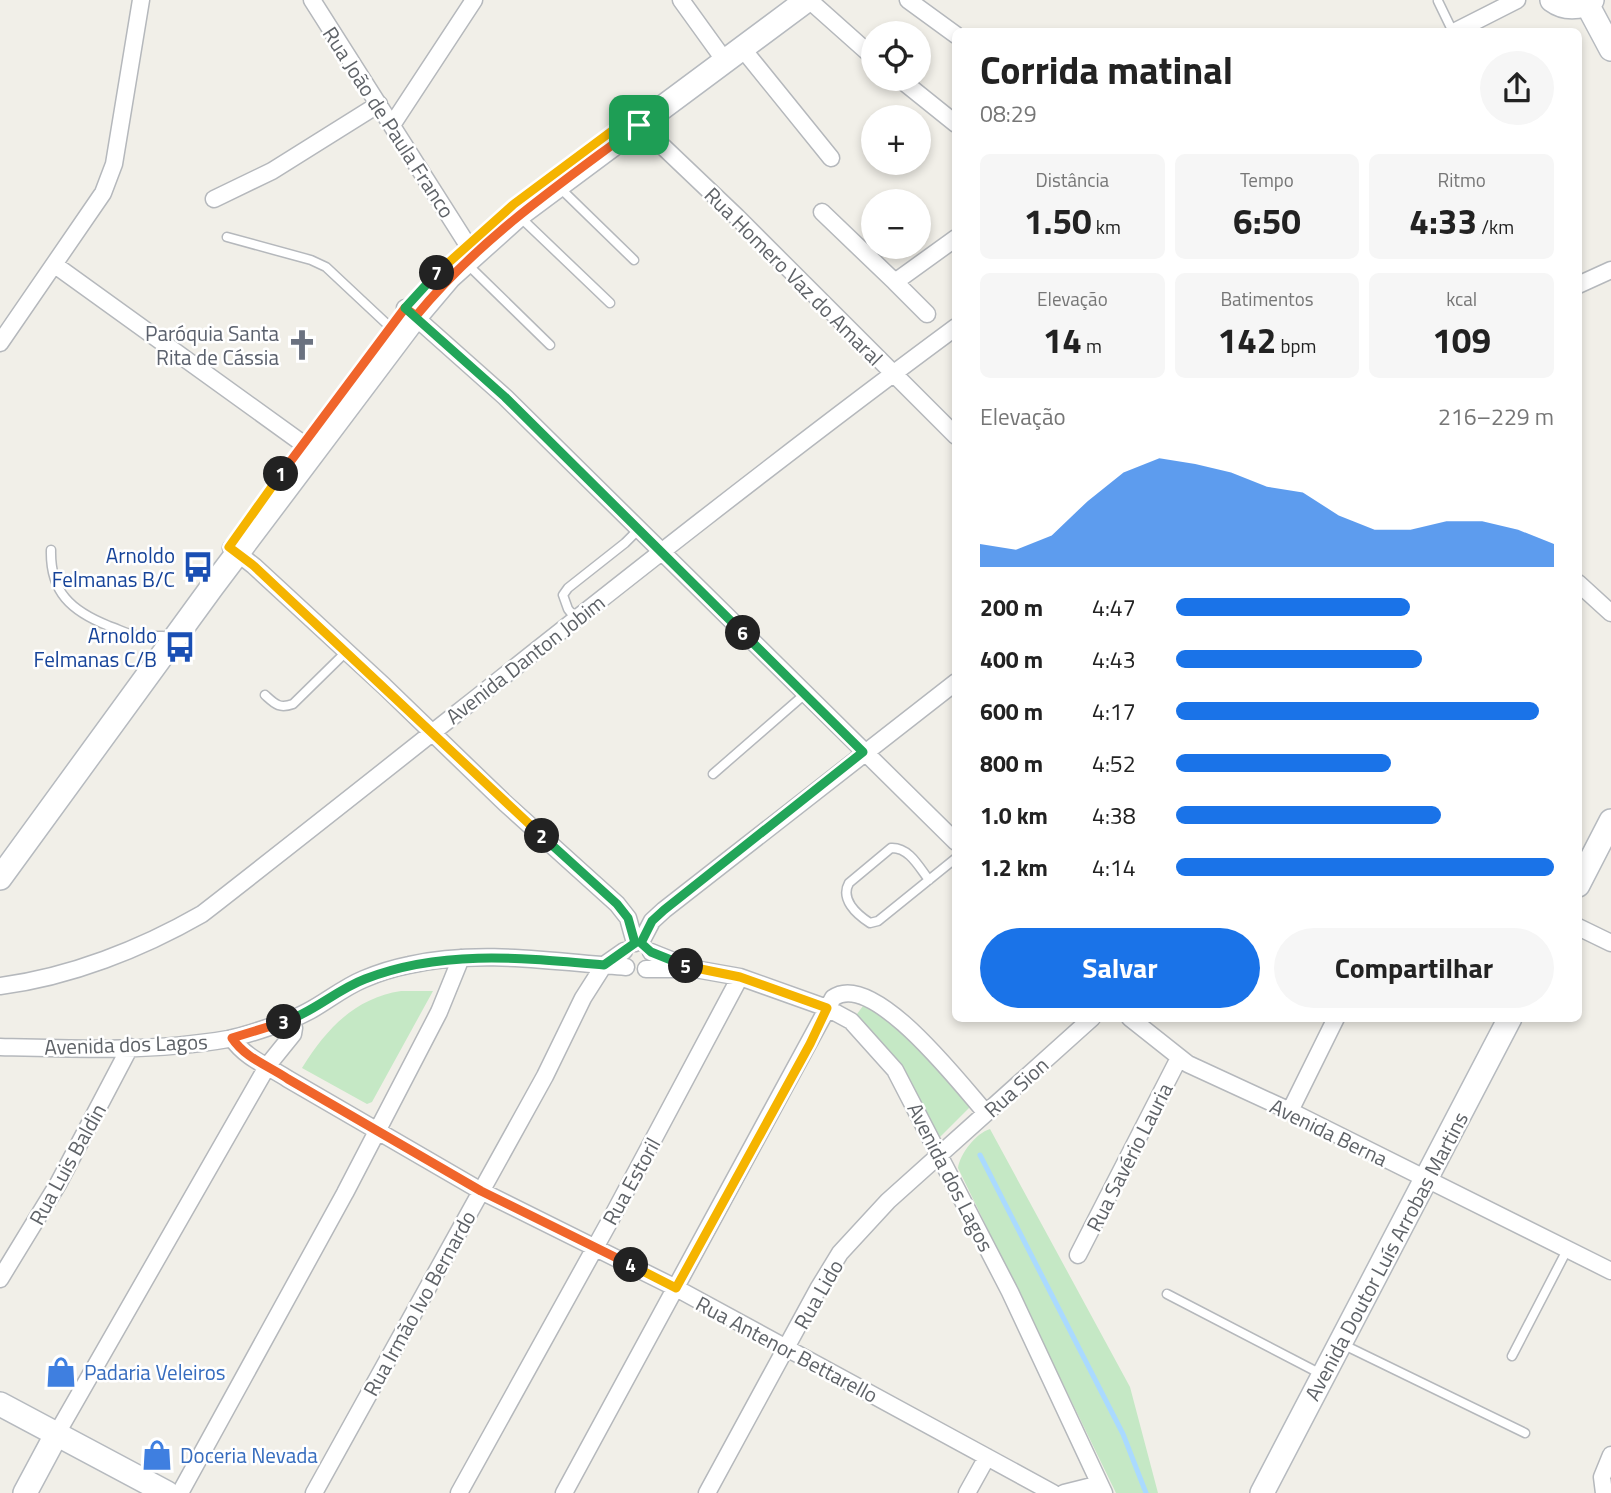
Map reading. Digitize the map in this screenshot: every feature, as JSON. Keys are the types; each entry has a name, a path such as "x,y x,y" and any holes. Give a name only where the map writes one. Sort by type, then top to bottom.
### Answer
{"main road":[{"path":"728,54 787,0"},
{"path":"308,447 389,326 410,312 449,277 466,253 514,204 808,0"},
{"path":"1552,0 1566,7 1590,2 1611,49"},
{"path":"466,253 558,186 635,121"},
{"path":"0,878 233,550 410,312"},
{"path":"0,852 163,636 233,550"},
{"path":"1582,877 1611,821"},
{"name":"Avenida Doutor Luís Arrobas Martins","path":"1262,1493 1508,1022"},
{"path":"0,1404 167,1493"},
{"path":"25,1493 56,1435"}],"street":[{"path":"0,343 103,193 114,164 141,0"},
{"name":"Rua João de Paula Franco","path":"312,0 392,125 466,253"},
{"path":"392,125 474,0"},
{"path":"681,0 728,54 831,158"},
{"path":"808,0 861,46"},
{"path":"908,0 952,32"},
{"path":"1462,28 1517,0"},
{"path":"915,91 952,121"},
{"path":"214,199 272,171 379,104"},
{"name":"Rua Homero Vaz do Amaral","path":"635,121 737,217 952,432"},
{"path":"822,212 927,314"},
{"path":"895,282 952,241"},
{"path":"55,265 140,329 308,447"},
{"path":"1582,283 1611,270"},
{"path":"410,312 505,397 952,838"},
{"name":"Avenida Danton Jobim","path":"0,986 40,978 123,952 173,931 202,914 660,552 952,330"},
{"path":"233,550 254,566 617,904 628,918 635,951"},
{"path":"1582,587 1611,613"},
{"path":"604,965 635,951 652,921 664,910 952,685"},
{"path":"1582,929 1611,943"},
{"name":"Avenida dos Lagos","path":"695,970 635,951 632,971 695,970 740,977 827,1008 851,1021 895,1070 1010,1292 1102,1488"},
{"path":"180,1493 294,1289 439,1012 461,958"},
{"name":"Avenida dos Lagos","path":"0,1047 187,1045 232,1038 311,1012 362,980 408,965 461,958 506,958 604,965"},
{"name":"Rua Irmão Ivo Bernardo","path":"314,1493 545,1076 583,998 604,965"},
{"name":"Rua Estoril","path":"459,1493 740,977"},
{"path":"564,1493 833,998 843,992 876,1003 924,1041 986,1112"},
{"path":"56,1435 268,1065 293,1034 291,1020"},
{"name":"Rua Sion","path":"940,1155 1087,1022"},
{"name":"Avenida Berna","path":"1135,1022 1179,1058 1611,1271"},
{"path":"1290,1111 1334,1022"},
{"name":"Rua Antenor Bettarello","path":"232,1038 247,1055 481,1191 676,1288 1053,1493"},
{"name":"Rua Luis Baldin","path":"0,1279 58,1184 130,1047"},
{"name":"Rua Savério Lauria","path":"1078,1255 1179,1058"},
{"name":"Rua Lido","path":"707,1493 840,1253 888,1201 940,1155"},
{"path":"1604,1493 1602,1477 1611,1455"},
{"path":"967,1493 987,1457"},
{"path":"1064,1493 1102,1488"}],"lane":[{"path":"1438,1 1452,28"},
{"path":"558,186 634,260"},
{"path":"518,215 610,303"},
{"path":"228,237 311,260 326,267 389,326"},
{"path":"466,253 550,345"},
{"path":"576,619 568,609 563,595 568,587 638,530"},
{"path":"51,550 51,570 55,584 63,597 78,610 95,620 135,635 163,636"},
{"path":"265,695 277,706 284,708 293,704 346,652"},
{"path":"713,774 805,694"},
{"path":"929,880 906,851 891,848 844,890 846,899 870,923 878,921 929,880 952,861"},
{"path":"1512,1356 1567,1250"},
{"path":"1167,1294 1324,1375"},
{"path":"1341,1343 1525,1433"}],"green space":[{"path":"401,991 433,991 372,1102 367,1104 302,1068 321,1041 343,1018 370,1001"},
{"path":"866,1002 913,1043 971,1106 938,1139 854,1018"},
{"path":"990,1129 1130,1387 1158,1493 1116,1493 958,1168 970,1145 979,1135"}],"waterway":[{"path":"980,1155 1123,1434 1146,1493"}],"place":[{"name":"Paróquia Santa Rita de Cássia","path":"302,345"},
{"name":"Arnoldo Felmanas B/C","path":"198,567"},
{"name":"Arnoldo Felmanas C/B","path":"180,647"},
{"name":"Padaria Veleiros","path":"61,1372"},
{"name":"Doceria Nevada","path":"157,1455"}],"route":[{"path":"639,125 518,215 449,277 416,316 405,308 389,326 229,547 254,566 384,686 444,747 617,904 628,918 635,943 629,944 624,951 604,965 506,958 461,958 408,965 362,980 311,1012 232,1038 237,1047 247,1055 481,1191 676,1288 810,1044 827,1008 740,977 695,970 651,952 641,943 652,921 664,910 863,752 505,397 405,308 438,271 514,204 632,116 639,125"}]}
